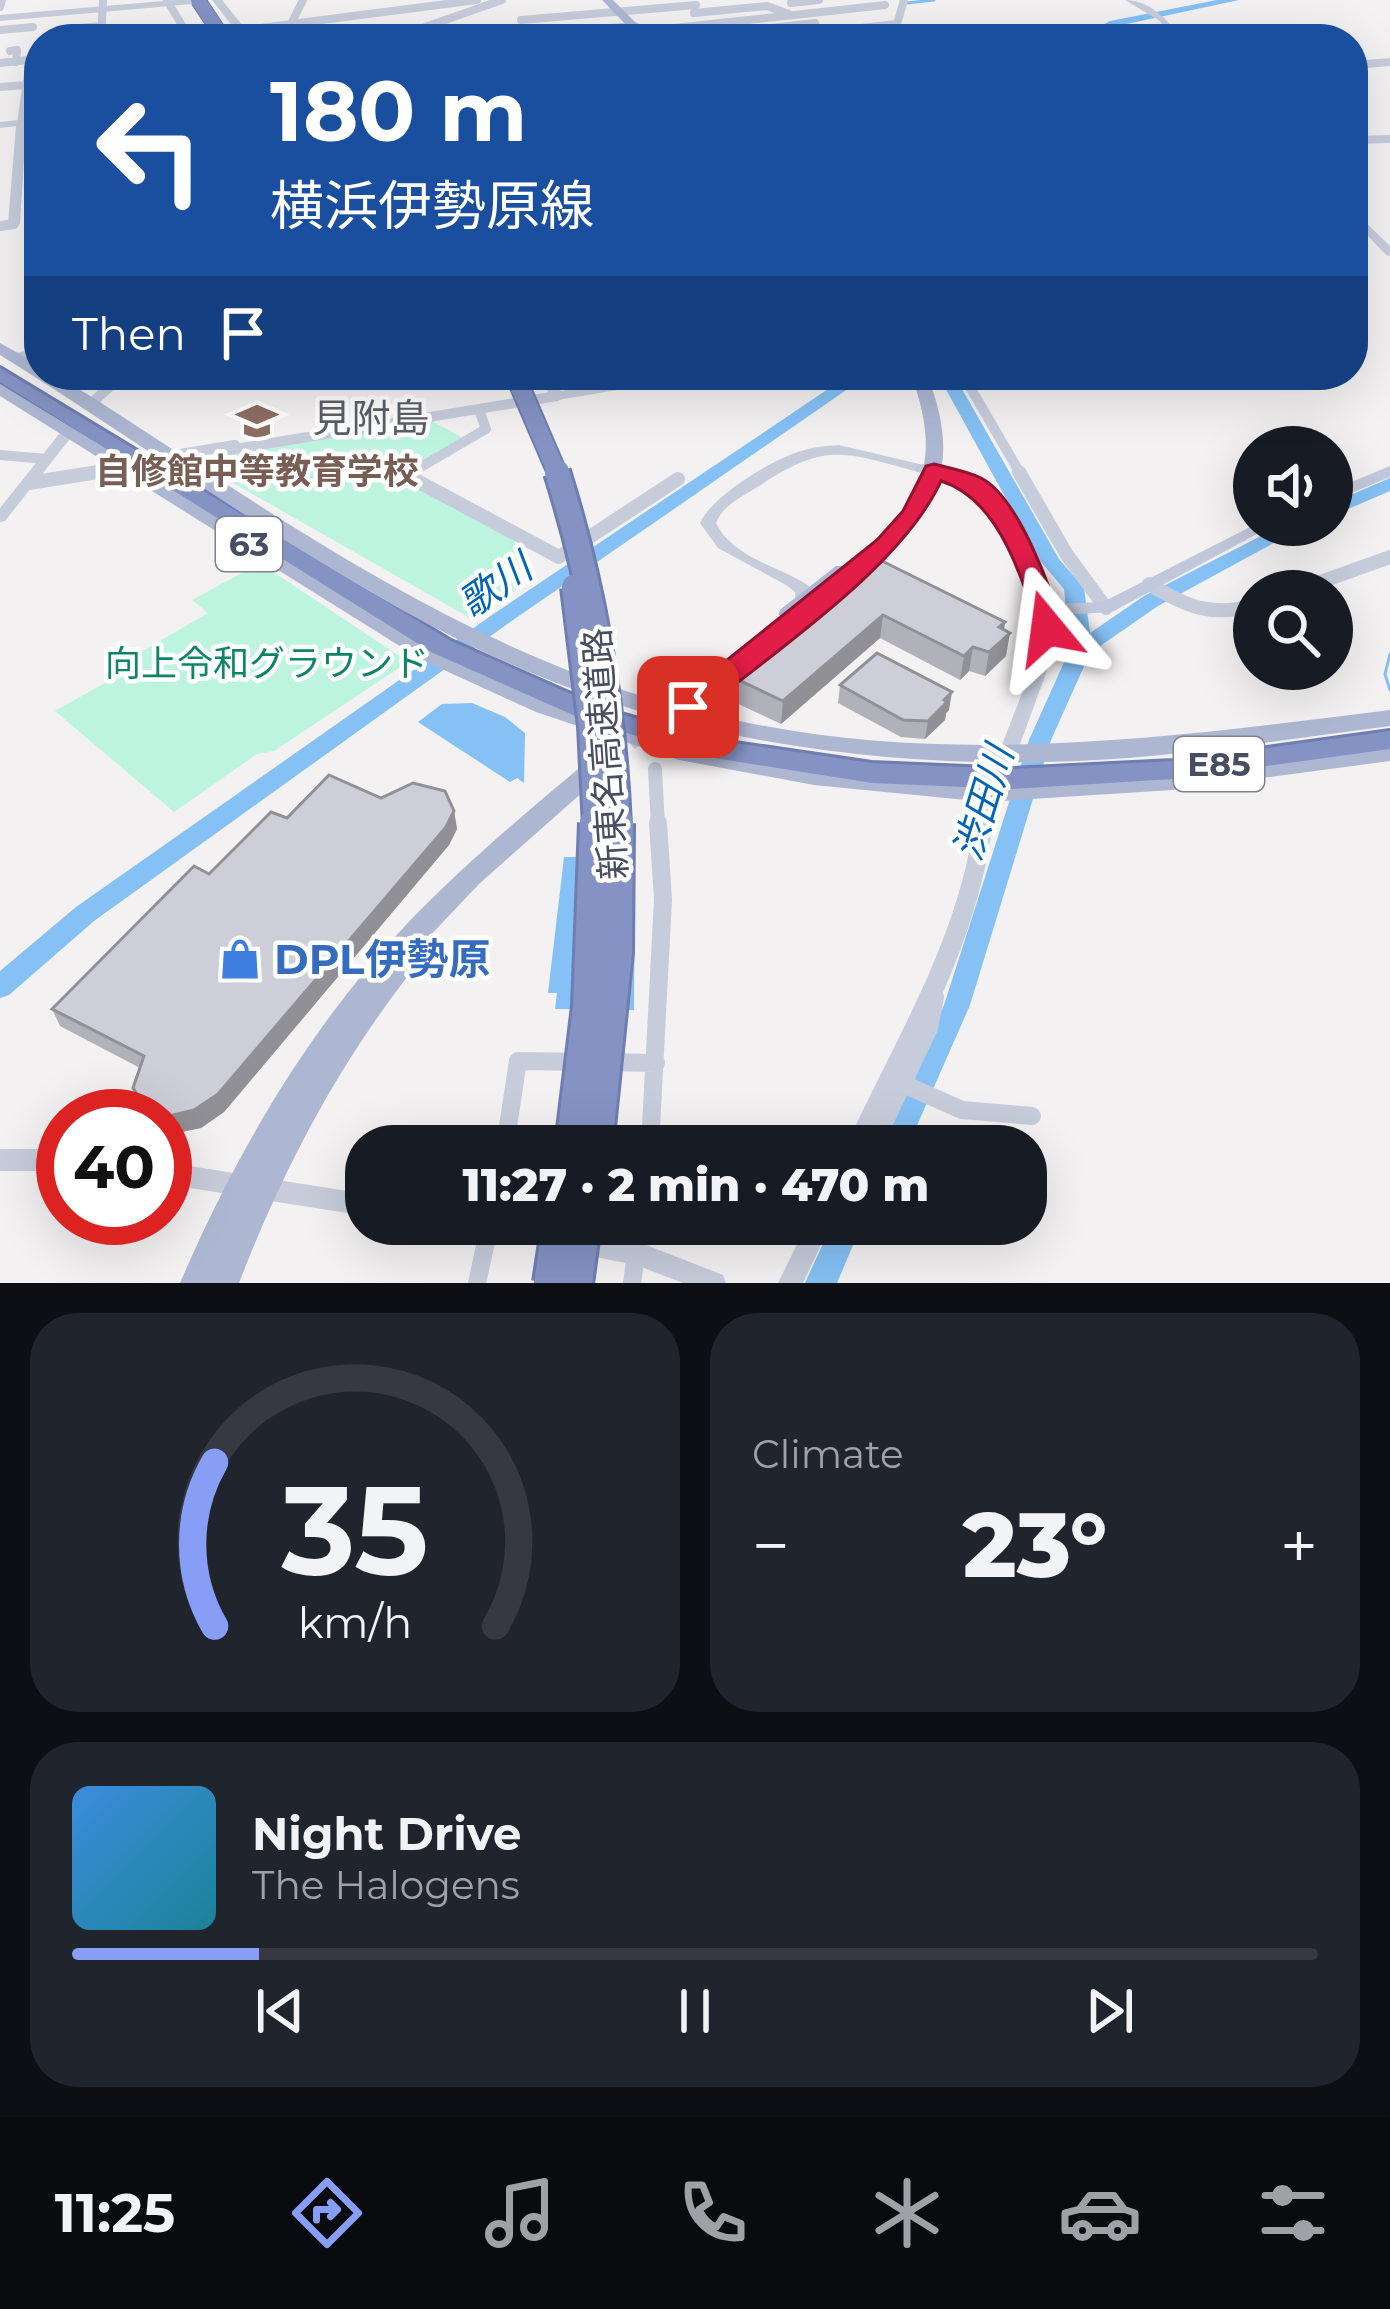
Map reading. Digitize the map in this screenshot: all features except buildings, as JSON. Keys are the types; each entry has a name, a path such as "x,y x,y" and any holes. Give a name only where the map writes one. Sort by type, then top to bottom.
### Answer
{"highway":[{"name":"E85","path":"51,390 449,644 598,716 708,748 872,773 1008,774 1173,770 1390,740"},
{"name":"新東名高速道路","path":"507,390 529,437 560,529 578,609 592,721 594,904 574,1125"},
{"name":"新東名高速道路","path":"522,390 558,473 575,527 602,649 610,723 616,900 598,1125"},
{"name":"E85","path":"1049,772 1390,723"},
{"path":"550,1283 556,1245"},
{"path":"576,1283 581,1245"}],"main road":[{"path":"607,0 633,24"},
{"name":"63","path":"69,390 174,455 449,644"},
{"path":"913,390 921,409 928,470 903,510 841,572 681,705 886,546 914,513 928,470 937,429 924,390"},
{"name":"63","path":"4,398 449,644"},
{"path":"928,470 973,483 992,498 1048,610 1101,609 1233,542"},
{"path":"1353,487 1390,471"},
{"path":"1049,772 1172,782 1390,752"},
{"path":"196,1283 249,1186 352,1029 427,935 521,843 639,754"},
{"path":"223,1283 249,1186"}],"street":[{"path":"0,17 103,4 201,0"},
{"path":"218,0 236,24"},
{"path":"288,23 303,0"},
{"path":"281,24 442,8 477,0"},
{"path":"434,24 502,0"},
{"path":"533,24 545,17 621,10 662,14 713,0"},
{"path":"820,0 791,3 840,21 880,16 886,2"},
{"path":"897,24 904,0"},
{"path":"1129,0 1166,24"},
{"path":"572,4 582,14"},
{"path":"695,5 767,5 815,23"},
{"path":"695,5 704,24 815,12"},
{"path":"545,17 550,24"},
{"path":"808,24 815,23"},
{"path":"16,50 16,62"},
{"path":"0,63 24,61"},
{"path":"0,87 23,85 7,225"},
{"path":"0,125 24,123"},
{"path":"1368,229 1390,253"},
{"path":"91,404 106,390"},
{"path":"554,390 557,396"},
{"path":"229,450 594,390"},
{"path":"972,390 1101,609"},
{"path":"479,410 486,429 406,475 559,556 678,479"},
{"path":"0,518 68,432"},
{"path":"174,455 233,445 246,448"},
{"path":"802,602 805,595 788,578 716,539 708,523 713,512 790,456 808,449 831,448 928,470"},
{"path":"0,455 47,459"},
{"path":"29,484 113,470"},
{"path":"1353,570 1390,557"},
{"path":"788,578 819,580 841,572"},
{"path":"1149,584 1175,601 1222,617 1233,613"},
{"path":"867,1125 936,978 978,867 1041,665 1048,610"},
{"path":"639,754 663,900 652,1125"},
{"path":"884,1125 934,1015 936,978"},
{"path":"509,1125 518,1061 656,1063"},
{"path":"904,1085 962,1110 1032,1116"},
{"path":"0,1160 36,1160"},
{"path":"192,1177 345,1202"},
{"path":"477,1283 484,1245"},
{"path":"595,1245 636,1253 714,1283"},
{"path":"632,1283 637,1245"},
{"path":"790,1283 809,1245"}],"green space":[{"path":"430,420 465,439 403,474 514,538 523,585 472,619 191,459"},
{"name":"向上令和グラウンド","path":"260,563 408,662 274,751 257,754 174,812 55,711 135,666 129,659 208,613 192,600"}],"water":[{"path":"472,703 505,717 525,733 524,783 517,778 510,782 418,722 442,704"},
{"path":"564,857 635,857 634,1010 555,1009 557,993 548,993"}],"waterway":[{"path":"907,3 934,0"},
{"name":"歌川","path":"1112,24 1234,0"},
{"name":"歌川","path":"0,987 85,914 499,620 838,390"},
{"path":"954,390 1051,562 1074,588 1081,649"},
{"name":"渋田川","path":"1353,501 1390,484"},
{"name":"渋田川","path":"1081,649 1151,601 1257,546"},
{"name":"渋田川","path":"903,1125 957,1005 1040,740 1081,649"},
{"path":"1390,654 1385,674 1390,690"},
{"name":"渋田川","path":"821,1283 838,1245"}],"tunnel":[{"path":"628,741 674,703"}],"place":[{"name":"自修館中等教育学校","path":"257,421"},
{"name":"DPL伊勢原","path":"240,959"}],"district":[{"name":"見附島","path":"371,418"}],"route":[{"path":"688,707 886,546 914,513 934,471 973,483 992,498 1039,590 1047,628"}]}
